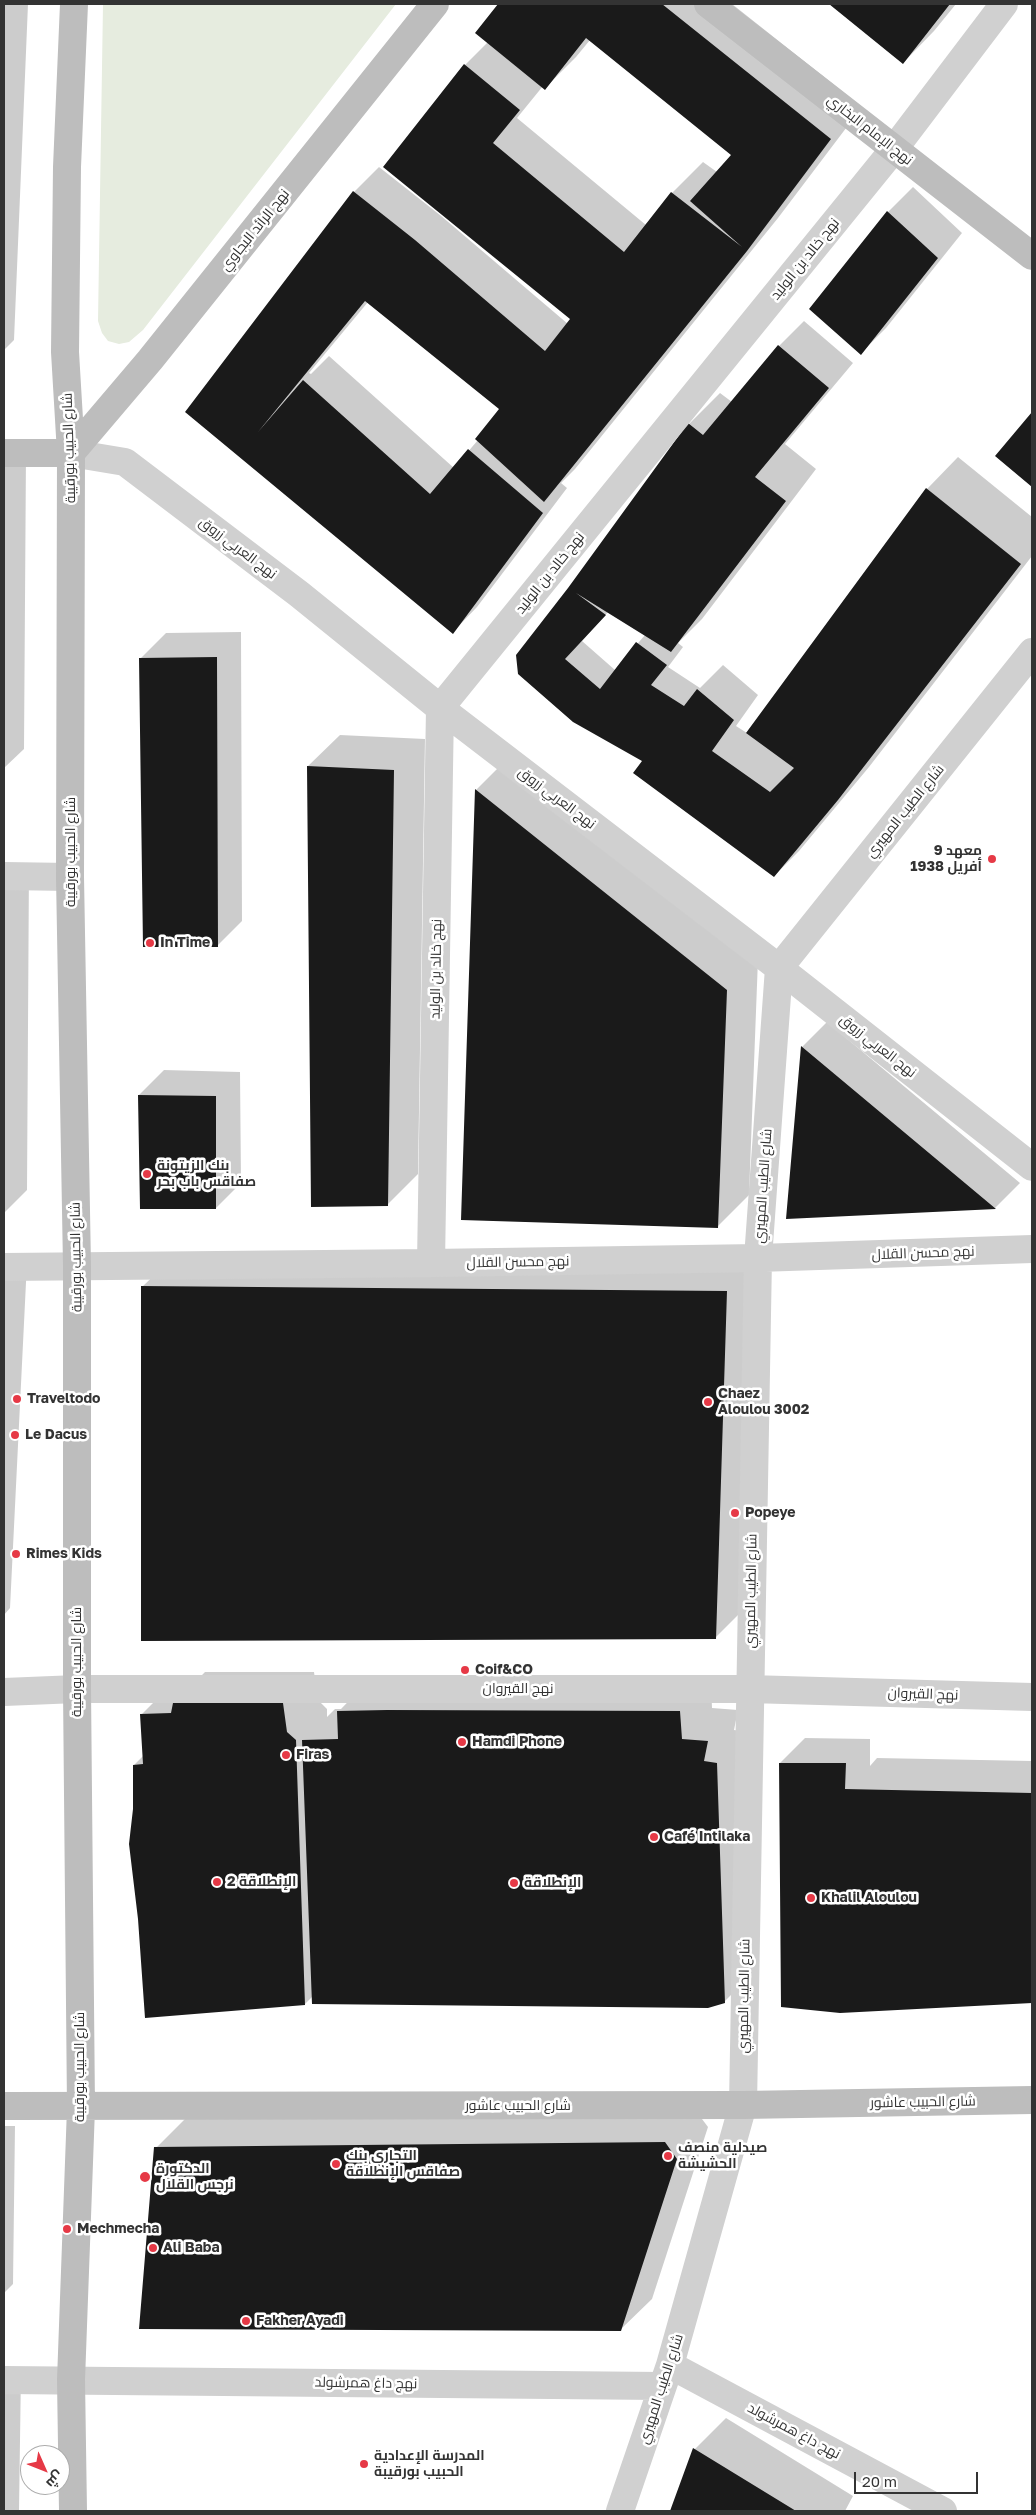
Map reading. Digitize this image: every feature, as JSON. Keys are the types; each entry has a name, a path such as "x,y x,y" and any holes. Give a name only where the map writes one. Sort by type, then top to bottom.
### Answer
{"street":[{"name":"شارع الحبيب بورقيبة","path":"73,2511 71,2380 81,2108 77,1689 77,1266 70,877 71,453 65,352 68,167 74,4"},
{"name":"نهج الرائد البجاوي","path":"71,453 150,360 435,4"},
{"name":"نهج الإمام البخاري","path":"708,4 1032,256"},
{"name":"نهج خالد بن الوليد","path":"431,1263 440,708 894,149 1004,4"},
{"path":"4,453 71,453"},
{"name":"نهج العربي زروق","path":"71,453 125,462 299,594 440,708 779,968 1032,1168"},
{"name":"شارع الطيب المهيري","path":"620,2511 666,2375 743,2104 758,1258 779,968 1032,652"},
{"path":"4,876 70,877"},
{"name":"نهج محسن القلال","path":"4,1267 758,1258 1032,1249"},
{"name":"نهج القيروان","path":"4,1692 77,1689 749,1690 1032,1697"},
{"name":"شارع الحبيب عاشور","path":"4,2106 81,2108 743,2104 1032,2100"},
{"name":"نهج داغ همرشولد","path":"4,2380 666,2375 943,2511"}],"shaded area":[{"path":"103,4 396,4 143,330 129,342 119,344 108,341 102,333 98,321"},
{"path":"4,1752 5,2040 4,2040"}],"building":[{"path":"498,4 662,4 831,139 747,251 544,502 475,439 499,409 365,301 258,432 303,380 430,494 468,449 543,513 453,634 185,412 353,191 415,240 545,351 570,319 383,167 464,64 520,110 493,143 624,252 671,192 742,247 690,201 731,155 586,38 545,90 475,33"},
{"path":"829,4 950,4 903,64"},
{"path":"887,211 938,258 861,355 809,309"},
{"path":"778,345 829,388 755,477 786,501 671,652 576,593 606,615 565,659 600,689 636,642 667,665 651,685 684,706 697,689 734,720 712,751 770,792 794,768 746,733 926,488 1021,564 838,800 774,877 633,773 642,761 573,722 518,674 516,655 568,588 688,423 703,435"},
{"path":"1032,412 1032,487 995,456"},
{"path":"217,657 218,947 143,947 139,658"},
{"path":"307,766 394,770 388,1206 311,1207"},
{"path":"475,789 727,990 718,1228 461,1220"},
{"path":"801,1046 996,1209 786,1219"},
{"path":"138,1095 216,1096 216,1209 140,1209"},
{"path":"141,1286 727,1291 716,1639 141,1641"},
{"name":"الإنطلاقة 2","path":"173,1703 283,1703 287,1732 296,1740 305,2005 145,2018 138,1919 129,1844 133,1809 133,1765 143,1764 140,1714 171,1713"},
{"name":"الإنطلاقة","path":"337,1711 680,1711 682,1739 708,1741 704,1761 717,1763 725,2003 708,2008 312,2004 302,1740 338,1739"},
{"path":"779,1763 846,1763 845,1789 1032,1793 1032,2003 840,2013 781,2007"},
{"path":"665,2142 677,2159 621,2331 139,2329 154,2147"},
{"path":"693,2448 796,2511 670,2511"}],"place":[{"name":"معهد 9 أفريل 1938","path":"992,859"},
{"name":"In Time","path":"150,943"},
{"name":"بنك الزيتونة صفاقس باب بحر","path":"147,1174"},
{"name":"Traveltodo","path":"17,1399"},
{"name":"Chaez Aloulou 3002","path":"708,1402"},
{"name":"Le Dacus","path":"15,1435"},
{"name":"Popeye","path":"735,1513"},
{"name":"Rimes Kids","path":"16,1554"},
{"name":"Coif&CO","path":"465,1670"},
{"name":"Hamdi Phone","path":"462,1742"},
{"name":"Firas","path":"286,1755"},
{"name":"Café Intilaka","path":"654,1837"},
{"name":"الإنطلاقة 2","path":"217,1882"},
{"name":"الإنطلاقة","path":"514,1883"},
{"name":"Khalil Aloulou","path":"811,1898"},
{"name":"صيدلية منصف الحشيشة","path":"668,2156"},
{"name":"التجاري بنك صفاقس الإنطلاقة","path":"336,2164"},
{"name":"الدكتورة نرجس القلال","path":"145,2177"},
{"name":"Mechmecha","path":"67,2229"},
{"name":"Ali Baba","path":"153,2248"},
{"name":"Fakher Ayadi","path":"246,2321"},
{"name":"المدرسة الإعدادية الحبيب بورقيبة","path":"364,2464"}]}
